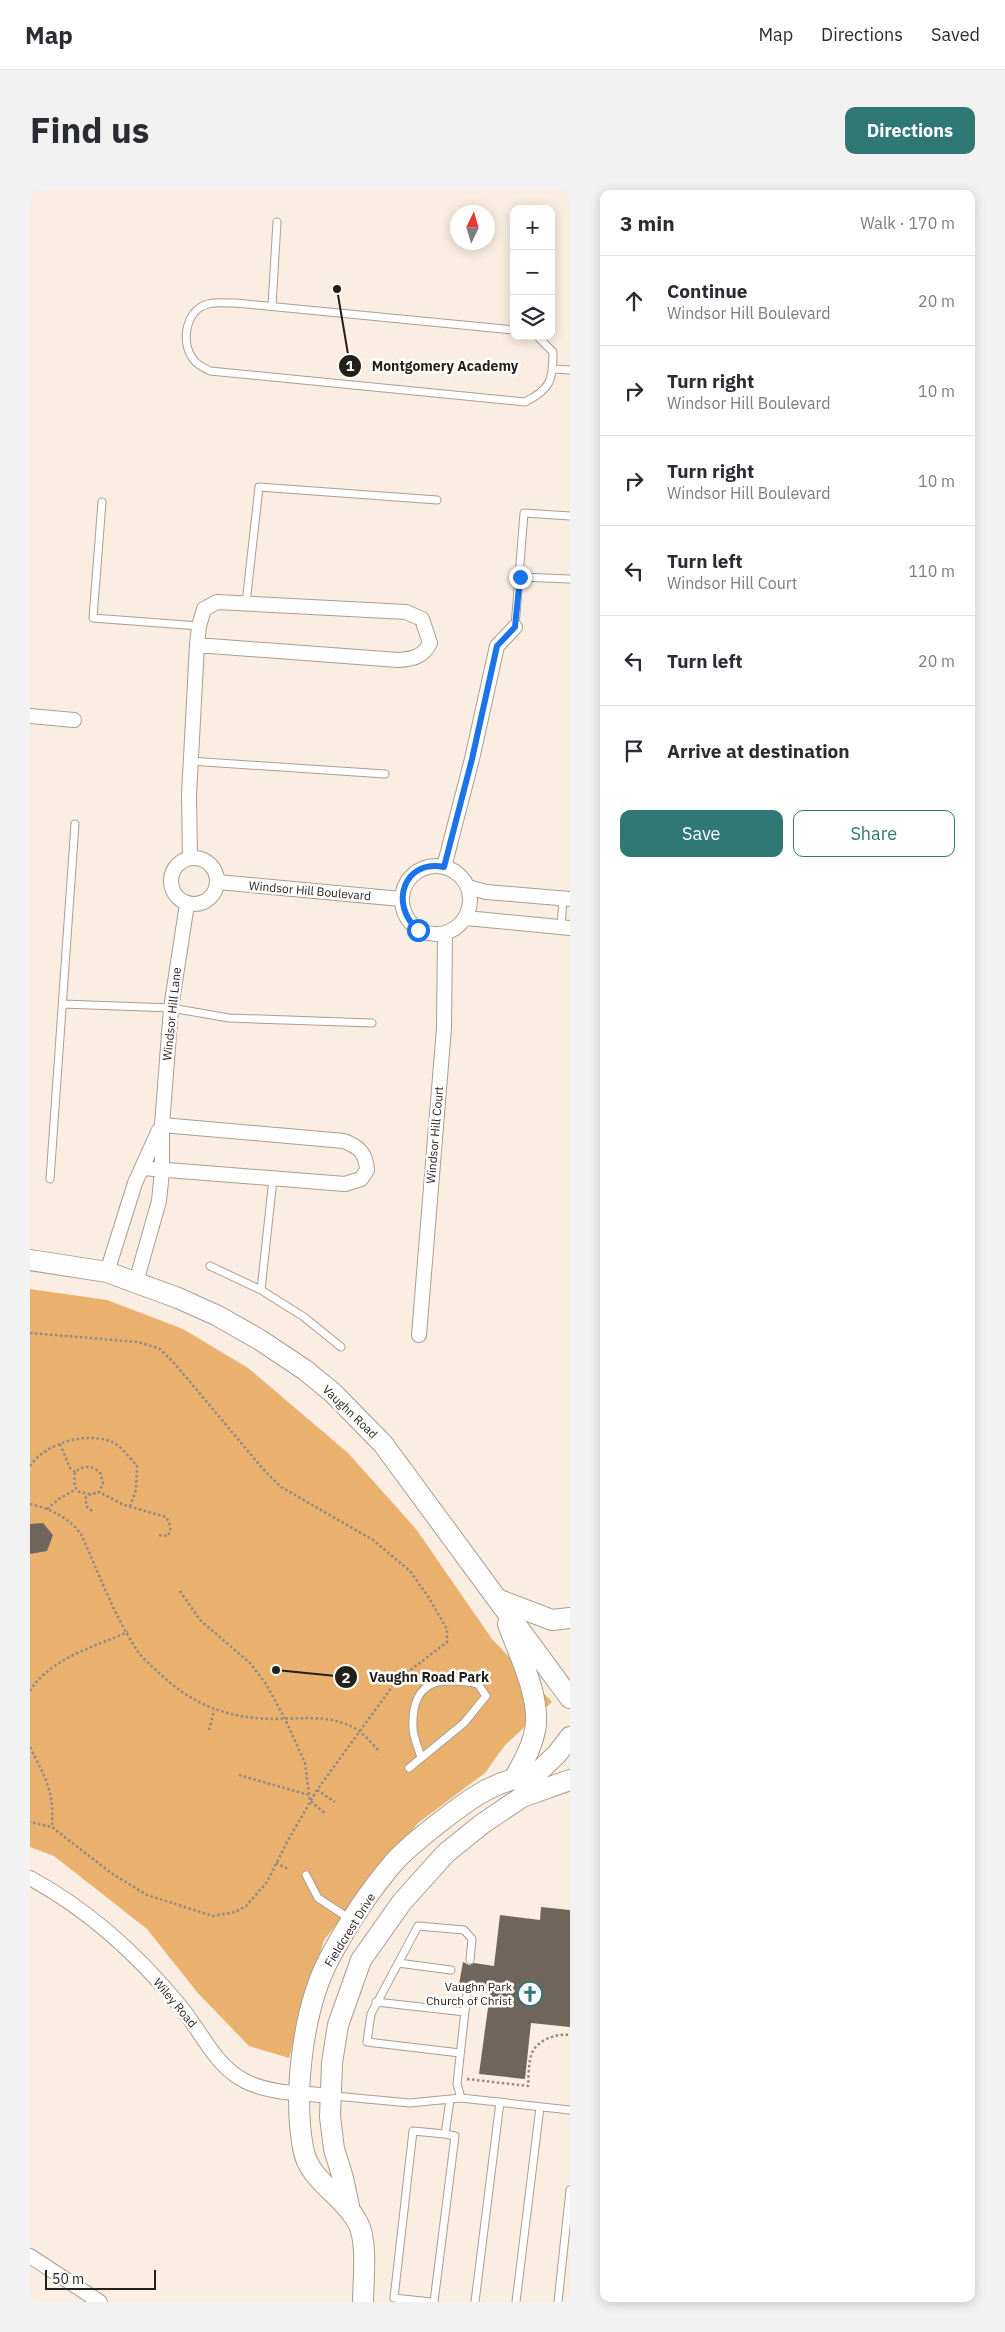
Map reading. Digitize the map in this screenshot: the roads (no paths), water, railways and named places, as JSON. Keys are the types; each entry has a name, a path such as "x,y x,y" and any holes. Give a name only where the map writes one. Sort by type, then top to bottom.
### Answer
{"street":[{"path":"190,858 190,762 199,626 204,609 218,602 406,612 422,619 430,643 426,651 414,659 398,660 198,646"},
{"path":"444,867 472,759 497,646 515,627"},
{"path":"30,716 74,720"},
{"path":"190,858 199,858 213,867 218,882 215,892 210,899 203,903 187,904 176,897 170,882 176,866 190,858"},
{"path":"444,867 460,875 468,887 470,906 466,918 458,927 445,934 433,935 418,930 408,922 403,911 401,899 406,883 414,874 424,868 444,867"},
{"name":"Windsor Hill Boulevard","path":"218,882 401,899"},
{"path":"468,887 486,892 567,899"},
{"name":"Windsor Hill Lane","path":"136,1282 159,1202 162,1171 162,1125 171,1008 187,904"},
{"path":"466,918 565,927"},
{"name":"Windsor Hill Court","path":"419,1335 444,1028 445,934"},
{"path":"142,1168 345,1184 361,1179 368,1170 366,1158 356,1146 344,1141 162,1125"},
{"name":"Windsor Hill Lane","path":"107,1272 142,1168 162,1125"},
{"name":"Vaughn Road","path":"30,1260 107,1272 136,1282 218,1316 260,1340 305,1370 333,1393 383,1444 570,1698"},
{"path":"498,1600 552,1620 570,1618"},
{"path":"498,1600 533,1696 536,1724 524,1776"},
{"name":"Fieldcrest Drive","path":"363,2302 363,2243 358,2224 350,2211 321,2183 309,2166 299,2121 299,2093 306,2028 318,1986 329,1960 352,1921 396,1861 425,1834 479,1793 524,1776 557,1754 570,1737"},
{"name":"Fieldcrest Drive","path":"350,2211 334,2149 331,2096 332,2063 338,2025 361,1960 402,1902 446,1853 482,1824 522,1797 524,1776"},
{"path":"522,1797 570,1780"},
{"path":"425,1834 446,1853"},
{"name":"Wiley Road","path":"30,1878 85,1914 139,1961 181,2006 222,2064 233,2074 262,2088 331,2096"},
{"path":"352,1921 376,1938"},
{"path":"30,2256 100,2302"}],"lane":[{"path":"272,306 277,222"},
{"path":"510,330 272,306 236,303 207,304 195,312 186,328 186,345 194,361 210,372 525,402 541,394 550,385 553,369 553,352 540,340"},
{"path":"553,369 570,370"},
{"path":"246,603 259,487 437,500"},
{"path":"102,502 93,618 199,626"},
{"path":"515,627 524,513 570,516"},
{"path":"520,577 570,579"},
{"path":"190,762 385,774"},
{"path":"50,1179 75,824"},
{"path":"565,927 567,899"},
{"path":"63,1004 171,1008 229,1018 372,1023"},
{"path":"260,1290 272,1179"},
{"path":"210,1266 260,1290 304,1317 341,1347"},
{"path":"409,1768 464,1723 486,1696 478,1684 454,1679 433,1682 420,1694 415,1708 413,1729 421,1758"},
{"path":"306,1875 318,1898 352,1921"},
{"path":"460,2053 368,2042 371,2014 418,1926 464,1930 472,1939 470,1960"},
{"path":"398,1963 450,1970"},
{"path":"461,2098 457,2084 467,1992"},
{"path":"376,2002 465,2012"},
{"path":"331,2096 410,2103 461,2098 570,2110"},
{"path":"444,2134 450,2100"},
{"path":"475,2302 500,2102"},
{"path":"516,2302 540,2107"},
{"path":"413,2131 455,2136 432,2302 394,2298 413,2131"},
{"path":"558,2302 570,2190"}],"place":[{"name":"Montgomery Academy","path":"337,289"},
{"name":"Vaughn Road Park","path":"276,1670"},
{"name":"Vaughn Park Church of Christ","path":"530,1994"}]}
